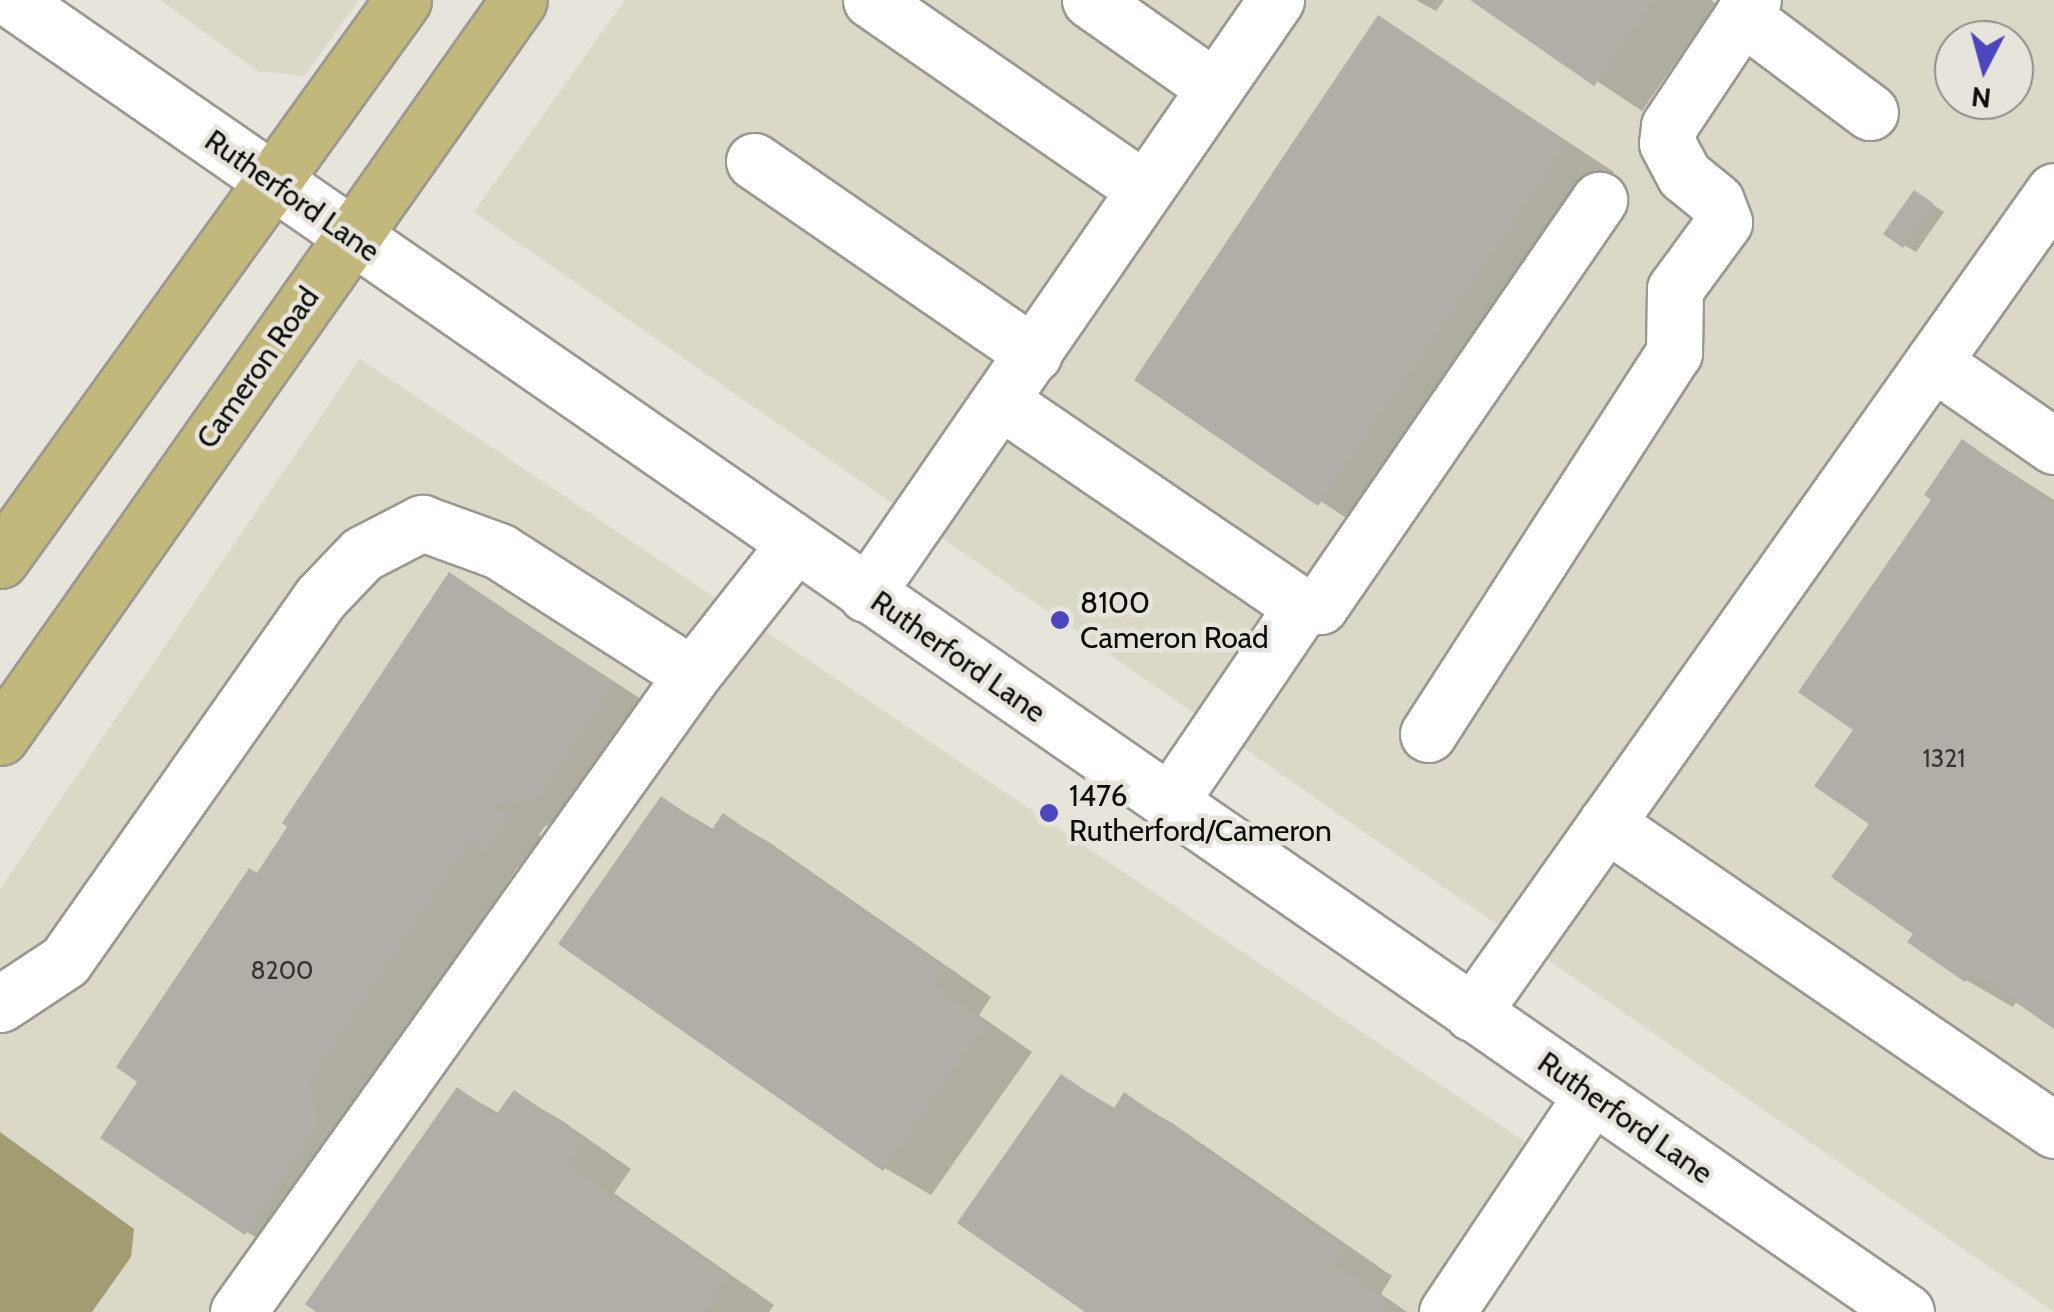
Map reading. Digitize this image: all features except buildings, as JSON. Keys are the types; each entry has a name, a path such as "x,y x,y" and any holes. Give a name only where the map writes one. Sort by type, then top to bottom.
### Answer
{"main road":[{"path":"0,560 403,0"},
{"name":"Cameron Road","path":"0,737 519,0"}],"street":[{"name":"Rutherford Lane","path":"12,0 272,184 1906,1312"},
{"path":"871,0 1144,189"},
{"path":"1090,0 1215,88"},
{"path":"866,594 1276,0"},
{"path":"1428,734 1674,353 1675,289 1724,222 1716,201 1684,175 1668,143 1669,126 1747,8 1870,112"},
{"path":"754,161 1034,354"},
{"path":"1472,1012 2054,191"},
{"path":"1002,402 1302,607 1320,606 1599,200"},
{"path":"1932,362 2054,446"},
{"path":"0,1004 65,961 322,596 362,554 422,523 499,551 692,675"},
{"path":"238,1312 692,675 795,544"},
{"path":"1170,803 1302,607"},
{"path":"1606,823 2054,1130"},
{"path":"1465,1306 1592,1095"}],"shaded area":[{"path":"160,0 359,0 304,76 258,71"},
{"path":"625,0 2054,0 2054,1312 474,212"},
{"path":"360,359 1536,1149 1425,1312 0,1312 0,889"},
{"path":"0,1132 134,1229 131,1257 92,1312 0,1312"}],"place":[{"name":"8100 Cameron Road","path":"1060,620"},
{"name":"1476 Rutherford/Cameron","path":"1049,813"}]}
